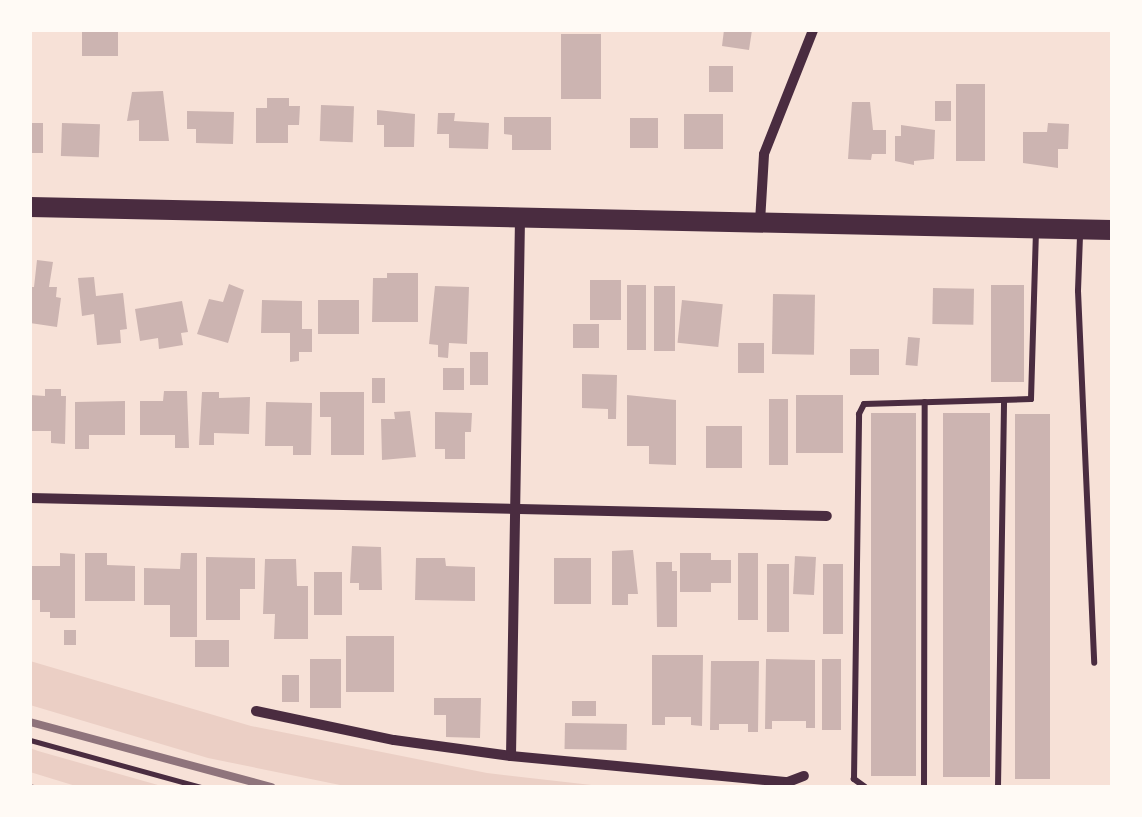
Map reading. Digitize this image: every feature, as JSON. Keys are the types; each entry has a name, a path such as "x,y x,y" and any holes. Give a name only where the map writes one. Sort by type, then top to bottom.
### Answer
{"main road":[{"path":"30,207 1112,230"}],"street":[{"path":"760,222 764,154 813,30"},
{"path":"511,756 520,216"},
{"path":"30,498 827,516"},
{"path":"256,711 394,740 511,756 788,782 804,776"}],"lane":[{"path":"865,787 854,779 859,414 864,404 1032,399 1036,228"},
{"path":"1080,229 1078,292 1094,663"},
{"path":"998,787 1004,400"},
{"path":"924,787 925,402"}],"path":[{"path":"30,740 201,787"}],"shaded area":[{"path":"30,661 251,726 487,773 609,787 350,787 208,758 30,705"},
{"path":"30,748 165,787 79,787 30,772"}],"building":[{"path":"82,30 118,30 118,56 82,56"},
{"path":"724,30 752,30 749,50 722,46"},
{"path":"561,34 601,34 601,99 561,99"},
{"path":"709,66 733,66 733,92 709,92"},
{"path":"956,84 985,84 985,161 956,161"},
{"path":"163,91 169,141 139,141 139,120 127,121 132,92"},
{"path":"267,98 289,98 289,106 300,106 299,125 288,125 288,143 256,143 256,108 267,108"},
{"path":"935,101 951,101 951,121 935,121"},
{"path":"852,102 870,102 873,130 886,130 886,154 872,154 871,160 848,159"},
{"path":"321,105 354,106 353,142 320,141"},
{"path":"377,110 415,114 414,147 384,147 384,125 377,125"},
{"path":"187,111 234,112 233,144 196,143 196,129 187,129"},
{"path":"438,113 455,113 454,121 489,123 488,149 449,148 449,134 437,134"},
{"path":"684,114 723,114 723,149 684,149"},
{"path":"504,117 551,117 551,150 512,150 512,135 504,134"},
{"path":"630,118 658,118 658,148 630,148"},
{"path":"30,123 43,123 43,153 30,153"},
{"path":"62,123 100,124 99,157 61,156"},
{"path":"1048,123 1069,124 1068,149 1058,149 1058,168 1023,163 1023,132 1047,132"},
{"path":"901,125 935,130 934,159 914,161 914,165 895,161 895,136 901,136"},
{"path":"37,260 53,262 49,287 57,287 56,297 61,298 57,327 30,323 30,287 34,287"},
{"path":"387,273 418,273 418,322 372,322 373,278 387,278"},
{"path":"94,277 96,296 123,293 127,329 120,330 121,343 97,345 94,314 82,316 78,278"},
{"path":"590,280 621,280 621,320 590,320"},
{"path":"229,284 244,290 228,343 197,334 209,299 223,302"},
{"path":"627,285 646,285 646,350 627,350"},
{"path":"991,285 1024,285 1024,382 991,382"},
{"path":"435,286 469,287 467,344 449,343 448,358 438,357 438,345 429,344"},
{"path":"654,286 675,286 675,351 654,351"},
{"path":"933,288 974,289 973,325 932,324"},
{"path":"773,294 815,295 814,355 772,354"},
{"path":"262,300 302,301 302,329 312,329 312,352 299,352 299,361 290,362 290,333 261,333"},
{"path":"318,300 359,300 359,334 318,334"},
{"path":"682,300 723,304 718,347 678,343"},
{"path":"182,301 188,332 181,333 183,345 159,349 158,338 140,341 135,309"},
{"path":"573,324 599,324 599,348 573,348"},
{"path":"908,337 920,338 918,366 906,365"},
{"path":"738,343 764,343 764,373 738,373"},
{"path":"850,349 879,349 879,375 850,375"},
{"path":"470,352 488,352 488,385 470,385"},
{"path":"443,368 464,368 464,390 443,390"},
{"path":"582,374 617,375 616,419 608,419 608,409 582,408"},
{"path":"372,378 385,378 385,403 372,403"},
{"path":"45,389 61,389 61,396 66,396 65,444 51,443 51,431 30,431 30,395 45,396"},
{"path":"164,391 187,391 189,448 175,448 175,435 140,435 140,401 163,401"},
{"path":"202,392 219,392 219,398 250,397 249,434 214,433 214,445 199,445"},
{"path":"320,392 364,392 364,455 331,455 331,417 320,417"},
{"path":"627,395 676,400 676,465 649,464 649,446 627,446"},
{"path":"796,395 843,395 843,453 796,453"},
{"path":"769,399 788,399 788,465 769,465"},
{"path":"125,401 125,435 89,435 89,449 75,449 75,402"},
{"path":"266,402 312,403 311,455 293,455 293,446 265,446"},
{"path":"410,411 416,457 382,460 381,419 395,419 394,412"},
{"path":"435,412 472,413 471,432 465,432 465,459 445,459 445,449 435,449"},
{"path":"871,413 916,413 916,776 871,776"},
{"path":"943,413 990,413 990,777 943,777"},
{"path":"1015,414 1050,414 1050,779 1015,779"},
{"path":"706,426 742,426 742,468 706,468"},
{"path":"352,546 381,547 382,590 359,590 359,583 350,583"},
{"path":"633,550 638,594 628,594 628,605 612,605 612,551"},
{"path":"60,553 75,554 75,618 50,618 50,612 40,612 40,600 30,600 30,566 60,566"},
{"path":"85,553 107,553 107,565 135,566 135,601 85,601"},
{"path":"181,553 197,553 197,637 170,637 170,605 144,605 144,568 180,569"},
{"path":"680,553 711,553 711,560 731,560 731,583 711,583 711,592 680,592"},
{"path":"738,553 758,553 758,620 738,620"},
{"path":"795,556 816,557 814,595 793,594"},
{"path":"206,557 255,558 255,589 240,589 240,620 206,620"},
{"path":"416,558 445,558 446,566 475,567 475,601 415,600"},
{"path":"554,558 591,558 591,604 554,604"},
{"path":"265,559 296,559 297,586 308,586 308,639 274,639 275,614 263,614"},
{"path":"656,562 672,562 672,571 677,571 677,627 657,627"},
{"path":"767,564 789,564 789,632 767,632"},
{"path":"823,564 843,564 843,634 823,634"},
{"path":"314,572 342,572 342,615 314,615"},
{"path":"64,630 76,630 76,645 64,645"},
{"path":"346,636 394,636 394,692 346,692"},
{"path":"195,640 229,640 229,667 195,667"},
{"path":"652,655 703,655 702,726 691,725 691,717 665,717 665,725 652,725"},
{"path":"310,659 341,659 341,708 310,708"},
{"path":"766,659 815,660 815,728 806,728 806,721 772,721 772,729 765,729"},
{"path":"822,659 841,659 841,730 822,730"},
{"path":"711,661 759,661 758,732 748,732 748,724 719,724 719,730 710,730"},
{"path":"282,675 299,675 299,702 282,702"},
{"path":"434,698 481,698 480,738 446,737 446,715 434,715"},
{"path":"572,701 596,701 596,716 572,716"},
{"path":"565,723 627,724 627,750 565,749"}],"tram line":[{"path":"30,785 37,787"}],"railway":[{"path":"30,722 271,787"}]}
